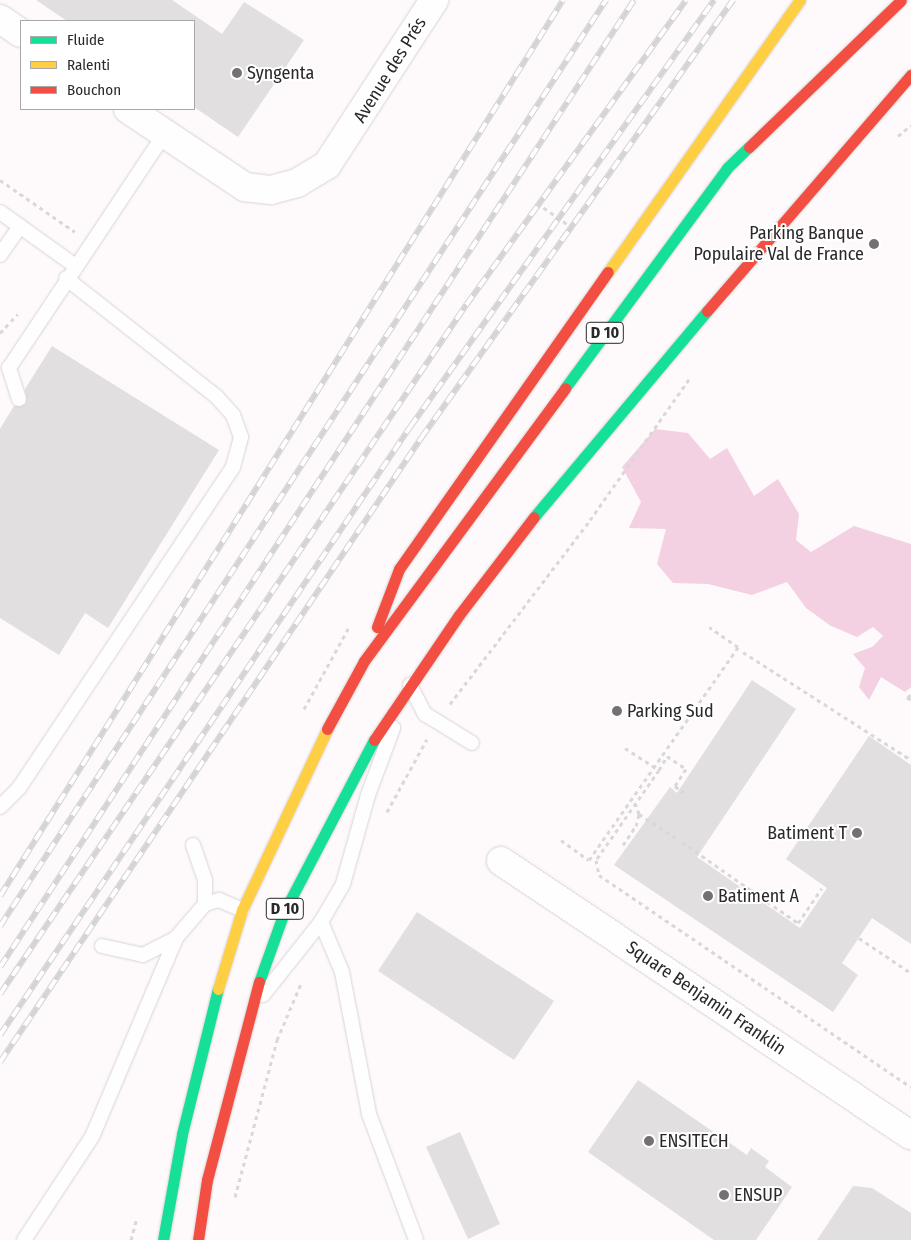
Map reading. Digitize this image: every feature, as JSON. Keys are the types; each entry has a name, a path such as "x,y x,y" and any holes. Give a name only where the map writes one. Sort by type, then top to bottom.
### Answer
{"main road":[{"name":"D 10","path":"163,1240 184,1125 216,994 242,910 305,770 364,661 400,569 800,0"},
{"name":"D 10","path":"364,661 728,168 900,0"},
{"name":"D 10","path":"198,1240 207,1180 246,1018 284,912 338,802 410,685 573,466 911,75"}],"street":[{"name":"Avenue des Prés","path":"129,110 164,135 245,187 271,190 314,176 346,139 434,0"},
{"path":"0,19 20,32"},
{"name":"Square Benjamin Franklin","path":"501,861 911,1135"}],"lane":[{"path":"19,399 9,368 89,242 164,135"},
{"path":"0,212 74,265"},
{"path":"0,255 20,226"},
{"path":"0,807 19,788 233,467 242,438 234,415 217,397 66,278"},
{"path":"410,685 425,714 472,743"},
{"path":"246,1018 321,922 343,884 368,796 410,685"},
{"path":"102,946 143,955 176,938 193,924 205,904 205,880 194,845"},
{"path":"205,904 219,900 242,910"},
{"path":"321,922 342,972 369,1114 416,1240"},
{"path":"24,1240 92,1137 176,938"}],"path":[{"path":"889,144 911,125"},
{"path":"0,180 89,242"},
{"path":"537,203 569,225"},
{"path":"385,816 437,721 590,520 695,371"},
{"path":"561,840 589,860 738,647 708,627"},
{"path":"743,652 911,760"},
{"path":"911,695 907,697 911,700"},
{"path":"625,748 658,770"},
{"path":"684,793 675,786 686,769 667,756 596,860 599,875 911,1087"},
{"path":"635,803 639,814 676,838"},
{"path":"623,844 639,814"},
{"path":"682,842 798,922 822,888"},
{"path":"859,938 911,973"},
{"path":"233,1204 277,1040 303,978"}],"shaded area":[{"path":"655,429 688,433 710,459 727,448 754,496 778,479 799,514 796,540 811,552 854,526 911,544 911,687 905,692 881,677 869,700 859,687 865,668 853,654 872,647 883,636 873,627 857,637 831,626 806,608 787,582 752,595 708,584 673,583 657,564 666,529 629,528 641,502 622,467"}],"building":[{"name":"Syngenta","path":"36,0 172,0 222,34 244,2 304,40 238,137 195,108 195,20 66,20"},
{"path":"52,346 219,450 108,628 85,613 59,655 0,618 0,429 14,406 26,404 25,389"},
{"path":"752,680 796,709 697,857 800,928 827,888 786,859 869,736 911,765 911,944 872,918 842,963 858,975 833,1012 614,865 670,787 677,793"},
{"path":"417,912 554,1001 514,1060 378,971"},
{"path":"638,1080 747,1155 751,1148 769,1161 765,1167 792,1187 756,1240 714,1240 588,1152"},
{"path":"460,1132 500,1224 468,1239 426,1147"},
{"path":"853,1186 872,1188 911,1213 911,1240 817,1240"}],"railway":[{"path":"0,896 563,0"},
{"path":"0,926 606,0"},
{"path":"0,967 634,0"},
{"path":"0,994 466,305 686,0"},
{"path":"0,1035 410,427 714,0"},
{"path":"0,1062 421,438 733,0"}],"traffic: fast":[{"path":"565,388 727,168 749,147"},
{"path":"534,517 707,311"},
{"path":"259,982 284,912 374,740"},
{"path":"163,1240 182,1134 218,989"}],"traffic: slow":[{"path":"608,272 800,0"},
{"path":"218,989 242,910 327,729"}],"traffic: jam":[{"path":"749,147 901,0"},
{"path":"707,311 911,75"},
{"path":"377,627 399,569 608,272"},
{"path":"327,729 364,661 565,388"},
{"path":"374,740 459,615 534,517"},
{"path":"198,1240 207,1180 259,982"}],"place":[{"name":"Syngenta","path":"237,73"},
{"name":"Parking Banque Populaire Val de France","path":"874,244"},
{"name":"Parking Sud","path":"617,711"},
{"name":"Batiment T","path":"857,833"},
{"name":"Batiment A","path":"708,896"},
{"name":"ENSITECH","path":"649,1141"},
{"name":"ENSUP","path":"724,1195"}]}
